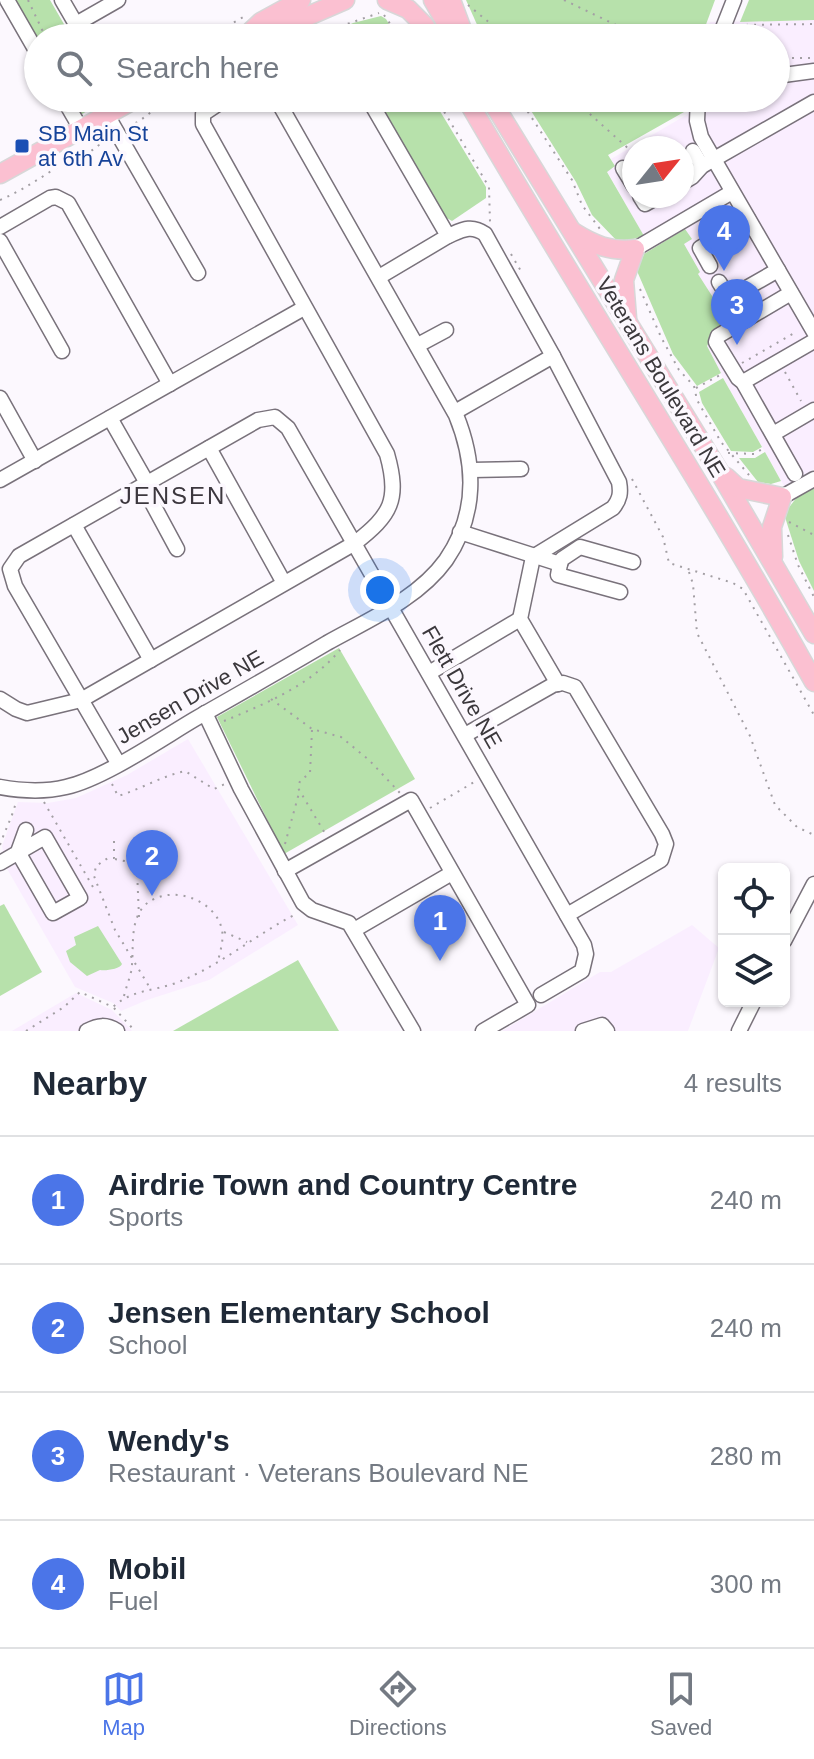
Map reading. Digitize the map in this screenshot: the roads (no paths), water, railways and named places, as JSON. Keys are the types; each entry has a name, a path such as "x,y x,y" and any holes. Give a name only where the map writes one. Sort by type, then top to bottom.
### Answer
{"main road":[{"path":"259,24 301,0"},
{"path":"290,24 341,2 360,0"},
{"path":"387,0 408,9 421,24"},
{"path":"410,0 424,24"},
{"path":"433,0 447,24"},
{"path":"458,1 462,24"},
{"path":"0,173 106,112"},
{"name":"Veterans Boulevard NE","path":"474,112 539,225 738,549 814,682"},
{"name":"Veterans Boulevard NE","path":"498,112 720,473 814,634"},
{"path":"569,230 595,246 621,251 635,249 624,280 628,325"},
{"path":"720,473 738,488 782,497 772,527 773,561"}],"street":[{"path":"7,0 24,30"},
{"path":"62,0 76,24 118,0"},
{"path":"730,24 731,0"},
{"path":"790,74 814,71"},
{"path":"694,175 708,163 814,102"},
{"path":"71,112 81,129"},
{"path":"118,112 198,273"},
{"path":"0,699 27,713 81,700 355,543 376,527 388,512 394,493 387,454 203,124 205,112"},
{"path":"284,112 455,412 472,470 470,502 451,552 434,574 391,607"},
{"path":"376,112 448,236"},
{"path":"697,112 708,163"},
{"path":"694,152 708,163 732,192 814,332"},
{"path":"635,249 732,192"},
{"path":"0,227 50,198 56,197 68,203 170,384"},
{"path":"710,266 700,248 748,219"},
{"path":"379,277 448,236 468,228 476,228 485,234 619,482 619,501 613,508 533,557 520,619 558,684"},
{"path":"0,241 62,351"},
{"path":"719,282 729,298 778,270"},
{"path":"791,293 718,336 716,342 743,382 795,474"},
{"path":"0,480 304,308"},
{"path":"418,345 446,330"},
{"path":"743,382 814,341"},
{"path":"455,412 553,356"},
{"path":"0,398 35,461"},
{"path":"773,434 811,411"},
{"name":"Flett Drive NE","path":"81,700 15,586 10,569 19,556 267,416 283,420 584,945 585,963 576,975 541,995"},
{"path":"110,418 177,549"},
{"path":"209,448 284,583"},
{"path":"472,470 521,469"},
{"path":"782,497 814,479"},
{"path":"74,525 151,660"},
{"path":"460,532 560,564"},
{"path":"620,592 558,575 562,559 580,547 633,562"},
{"name":"Jensen Drive NE","path":"0,787 19,790 68,787 118,763 391,607"},
{"path":"429,673 520,619"},
{"path":"465,735 558,684 569,684 580,693 666,844 661,860 567,915"},
{"path":"81,700 118,763"},
{"path":"205,713 282,867 308,908 344,919 354,930 413,1031"},
{"path":"282,867 331,845 411,800 528,1005 483,1031"},
{"path":"0,863 18,852 45,837 80,898 53,913 18,852 26,830"},
{"path":"354,930 452,873"},
{"path":"787,935 814,884"},
{"path":"801,907 814,893"},
{"path":"739,1031 751,1007"},
{"path":"583,1031 602,1025 607,1031"},
{"path":"87,1031 97,1026 111,1027 117,1031"}],"place":[{"name":"SB Main St at 6th Av","path":"22,146"},
{"name":"Mobil","path":"724,271"},
{"name":"Wendy's","path":"737,345"},
{"name":"Jensen Elementary School","path":"152,896"},
{"name":"Airdrie Town and Country Centre","path":"440,961"}],"district":[{"name":"JENSEN","path":"173,495"}]}
